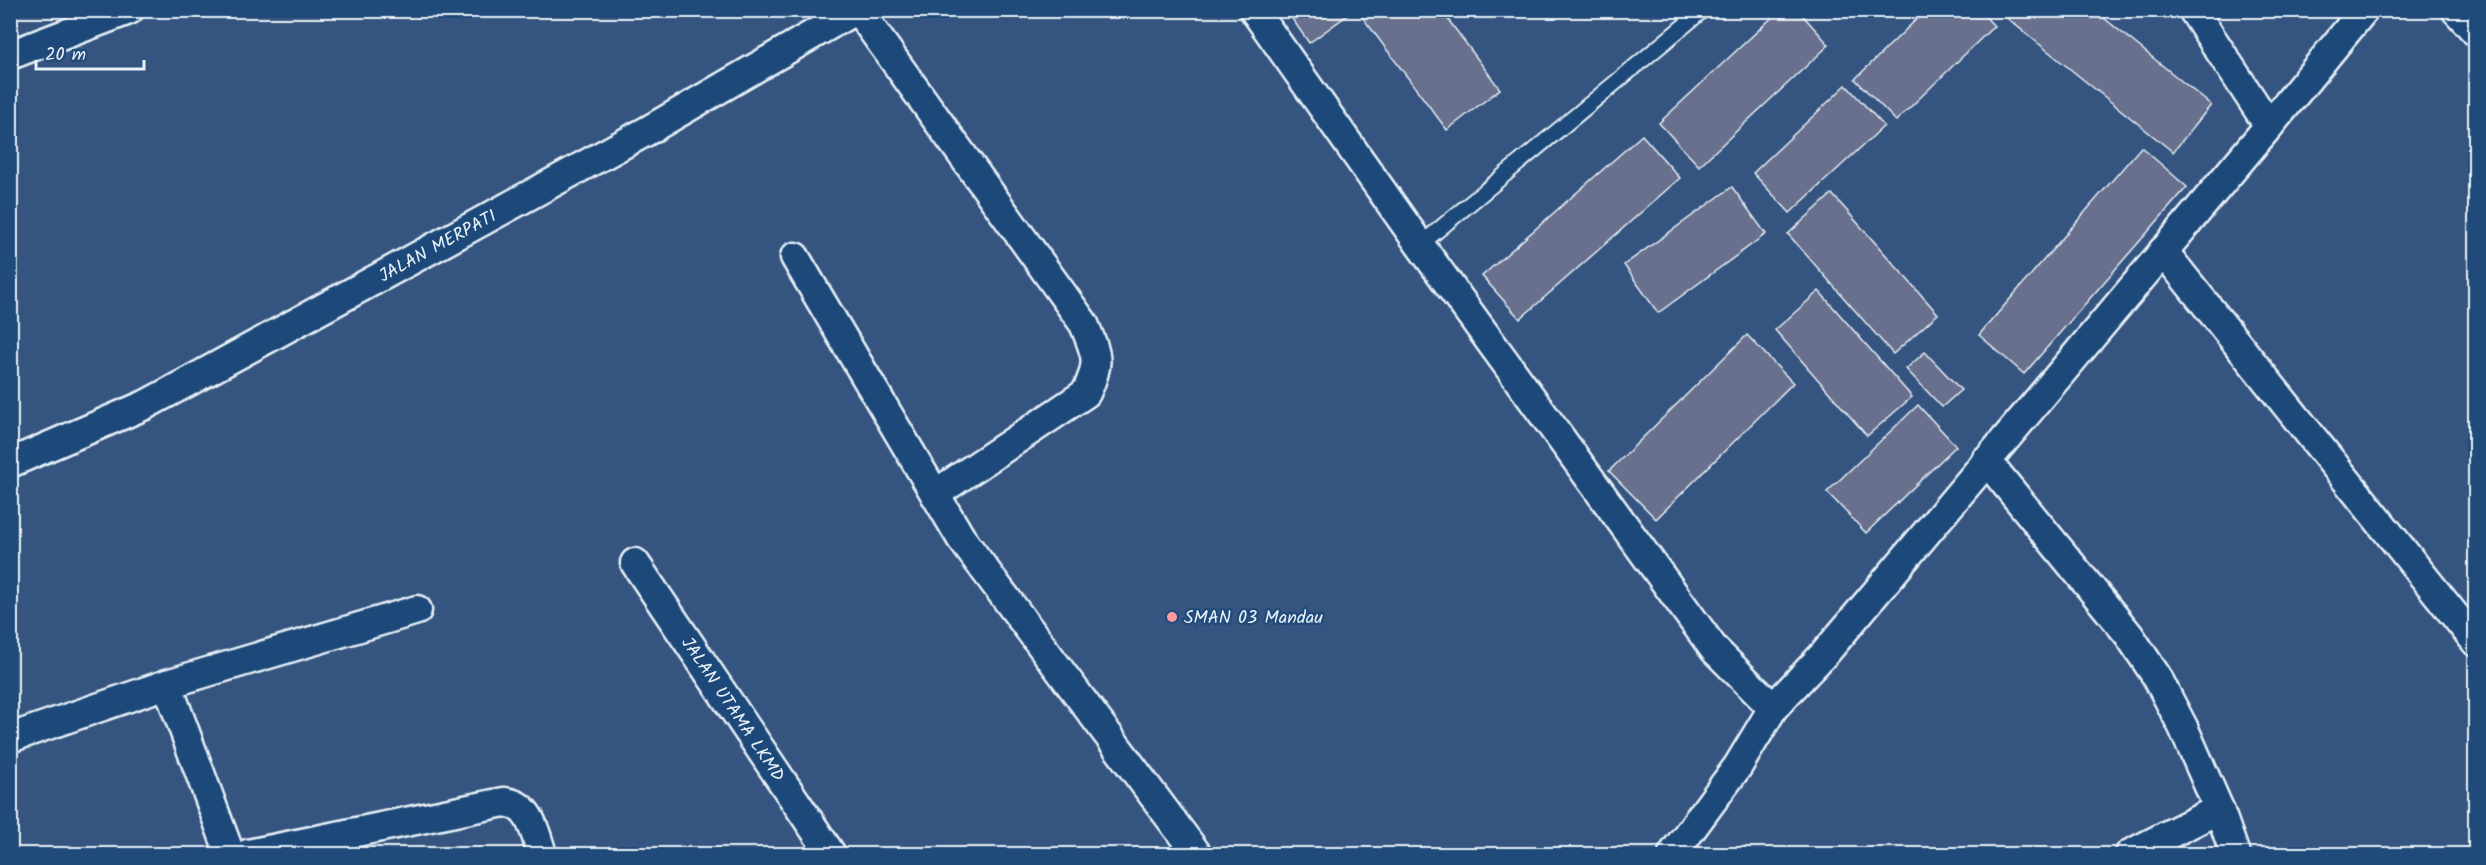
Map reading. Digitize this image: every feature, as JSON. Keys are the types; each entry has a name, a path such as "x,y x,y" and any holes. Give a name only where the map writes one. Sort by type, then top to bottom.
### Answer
{"street":[{"path":"10,55 129,10"},
{"path":"857,10 1084,324 1095,351 1096,371 1086,393 935,494"},
{"name":"JALAN MERPATI","path":"10,463 144,405 186,383 647,131 857,10"},
{"path":"1254,10 1420,244 1714,649 1773,708"},
{"path":"2193,10 2269,126"},
{"path":"1673,855 1738,766 1773,708 1826,652 2364,10"},
{"path":"2456,10 2475,32"},
{"path":"2163,250 2475,642"},
{"path":"795,257 961,538 1193,853"},
{"path":"1986,460 2129,635 2157,677 2183,727 2219,809 2235,855"},
{"name":"JALAN UTAMA LKMD","path":"634,563 831,855"},
{"path":"10,738 167,684 417,610"},
{"path":"167,684 230,855"},
{"path":"249,855 504,802 517,803 525,811 542,855"},
{"path":"2130,855 2219,809"}],"lane":[{"path":"1420,244 1702,10"}],"building":[{"path":"1286,10 1353,10 1353,11 1309,43"},
{"path":"1357,10 1441,10 1500,89 1447,130"},
{"path":"1780,10 1798,10 1829,45 1699,166 1659,123"},
{"path":"1926,10 1979,10 1994,26 1896,121 1855,79"},
{"path":"1997,10 2094,10 2211,105 2173,152"},
{"path":"1846,85 1884,126 1790,213 1753,173"},
{"path":"1642,135 1680,178 1520,319 1482,276"},
{"path":"2141,147 2187,187 2024,374 1979,335"},
{"path":"1732,187 1766,234 1658,313 1624,265"},
{"path":"1832,194 1938,314 1893,354 1788,234"},
{"path":"1819,291 1912,397 1867,436 1775,330"},
{"path":"1747,335 1793,383 1656,519 1609,471"},
{"path":"1925,352 1961,390 1942,407 1906,369"},
{"path":"1918,405 1956,446 1866,533 1827,492"}],"place":[{"name":"SMAN 03 Mandau","path":"1172,617"}]}
